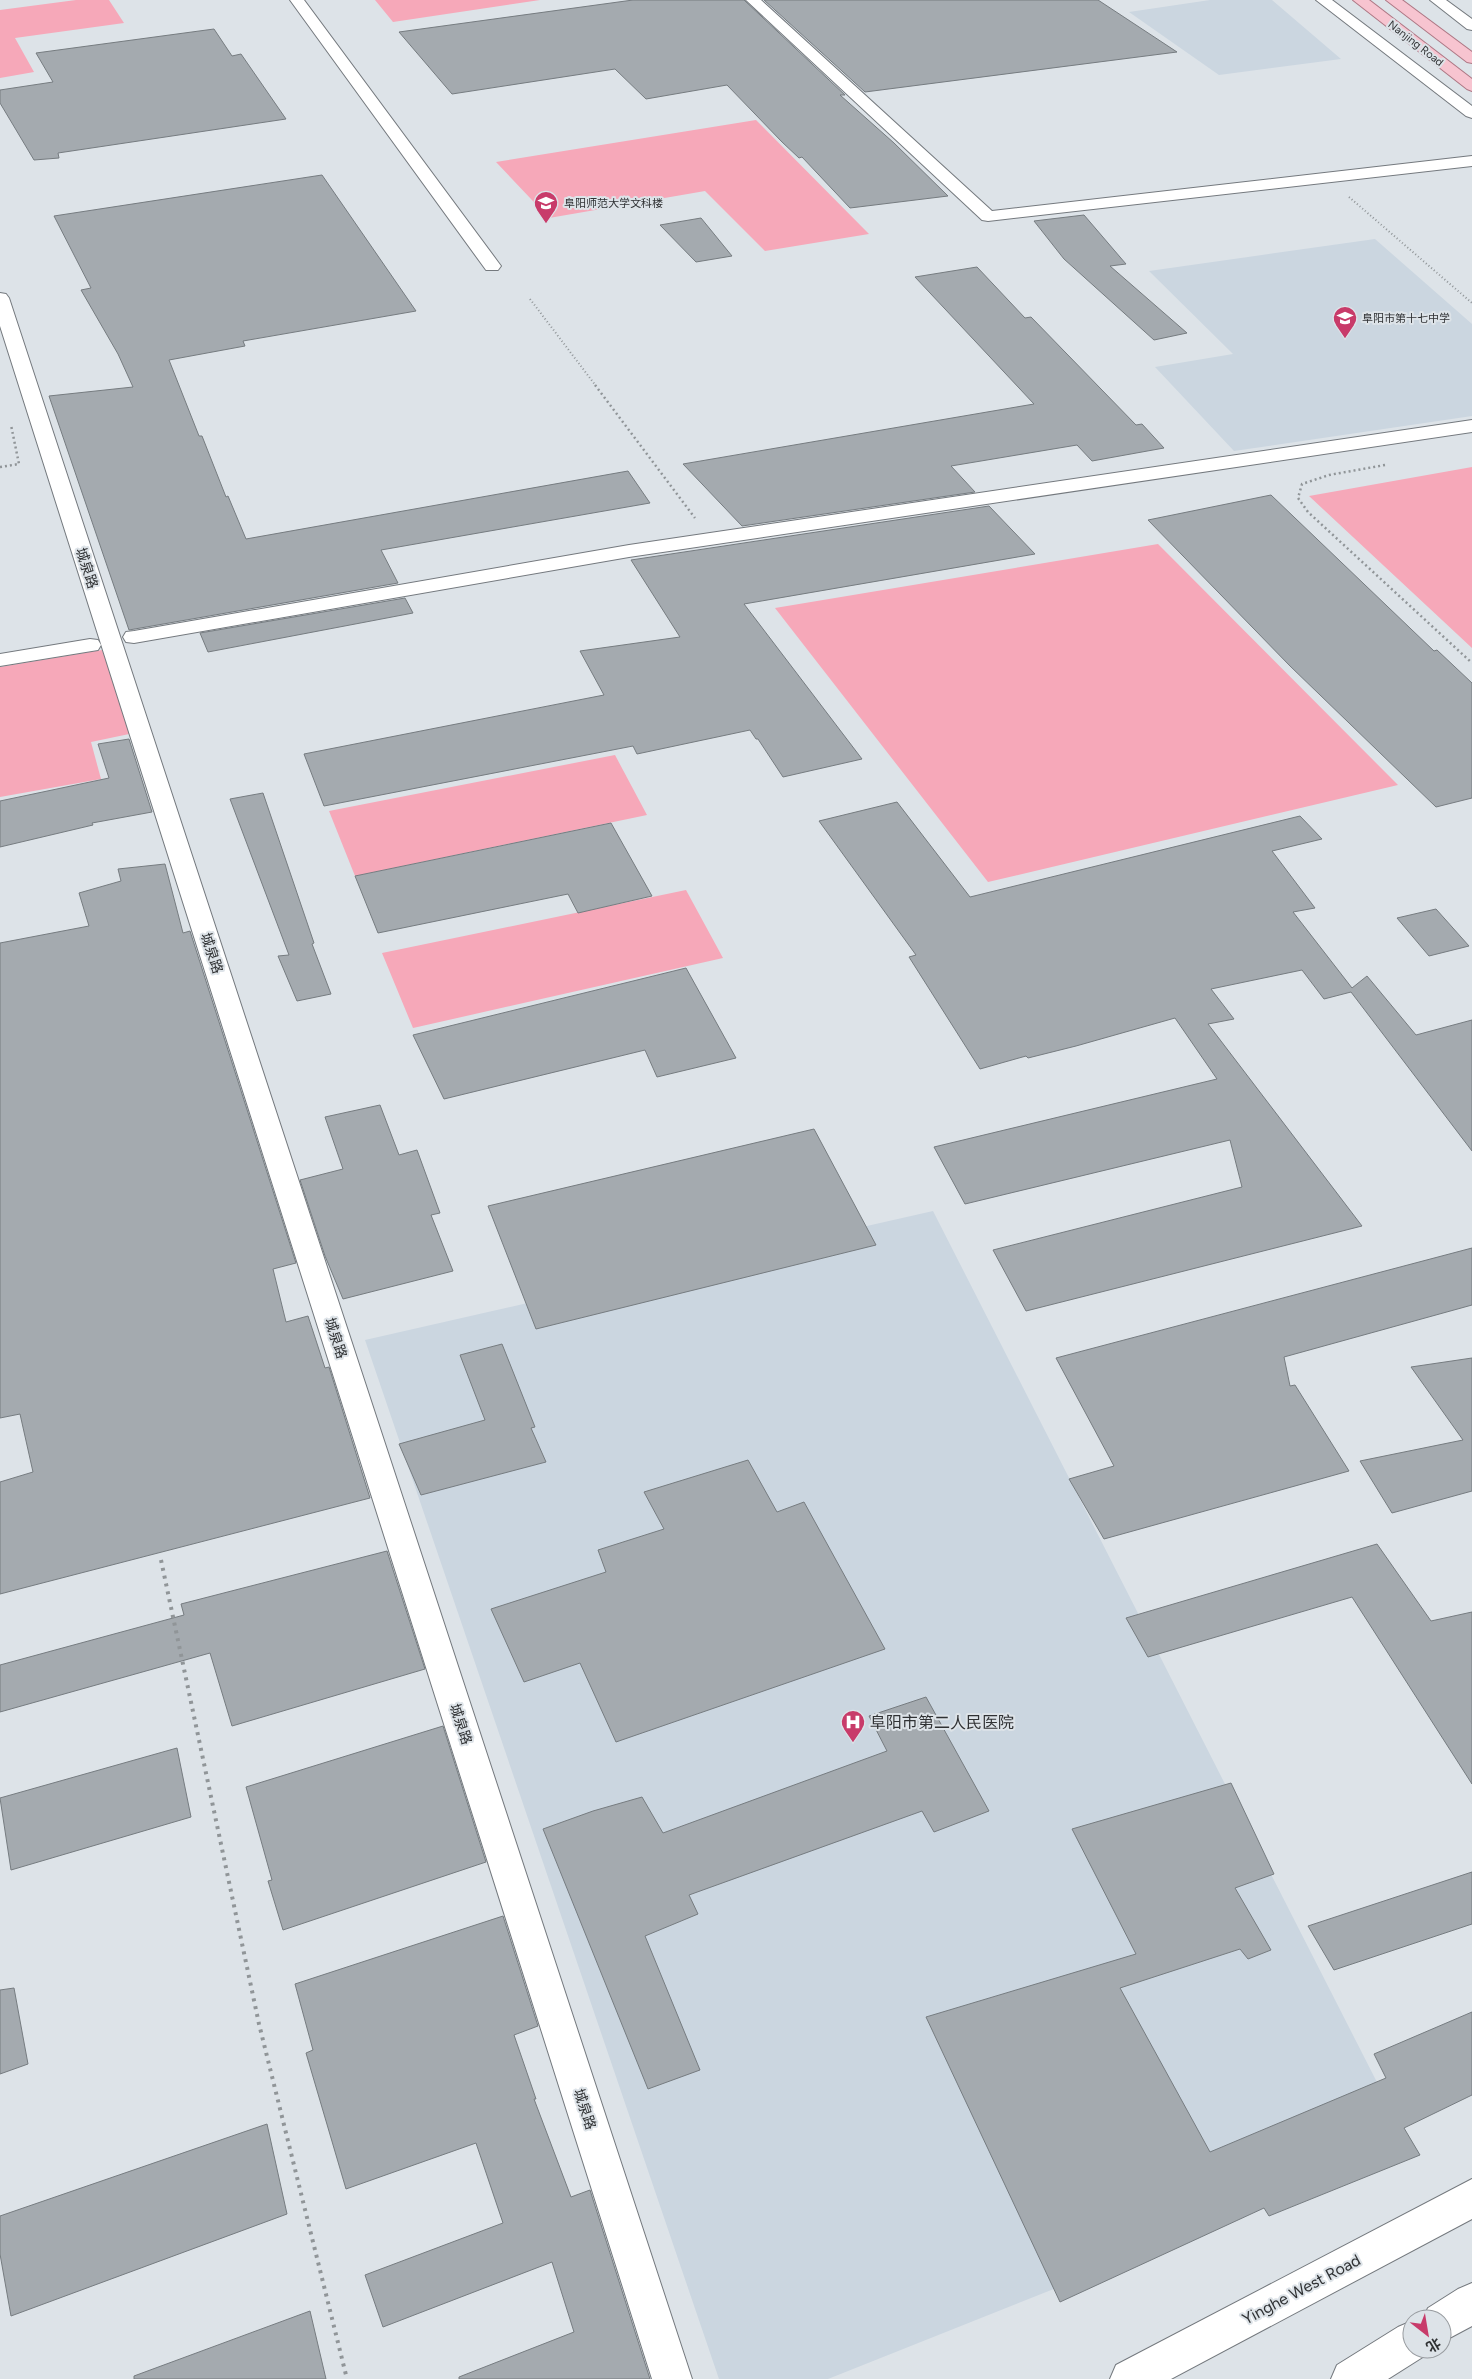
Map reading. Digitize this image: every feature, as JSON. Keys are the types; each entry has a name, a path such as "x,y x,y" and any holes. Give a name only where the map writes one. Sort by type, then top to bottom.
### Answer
{"main road":[{"name":"Nanjing Road","path":"1360,0 1472,86"},
{"name":"Nanjing Road","path":"1400,2 1472,59"}],"street":[{"path":"297,0 492,266"},
{"path":"753,0 988,216 1472,161"},
{"path":"1323,0 1472,113"},
{"path":"1436,0 1472,26"},
{"name":"城泉路","path":"0,298 672,2379"},
{"path":"134,637 629,551 1472,426"},
{"path":"0,660 90,644"},
{"name":"Yinghe West Road","path":"1130,2379 1472,2198"},
{"path":"1452,2316 1472,2303"},
{"path":"1351,2379 1402,2347"}],"path":[{"path":"1326,178 1472,303"},
{"path":"530,299 699,523"},
{"path":"0,467 19,464 11,425"},
{"path":"1386,465 1328,475 1302,484 1298,498 1308,512 1472,663"},
{"path":"161,1560 259,2024 347,2379"}],"shaded area":[{"path":"76,0 109,0 124,23 15,38 34,72 0,78 0,10"},
{"path":"375,0 540,0 393,22"},
{"path":"1210,0 1272,0 1341,59 1219,75 1129,12"},
{"path":"756,120 869,234 765,251 705,191 549,218 496,162"},
{"name":"阜阳市第十七中学","path":"1375,239 1472,324 1472,416 1234,451 1155,367 1233,354 1149,271"},
{"path":"1472,467 1472,648 1309,496"},
{"path":"1158,544 1398,785 988,882 775,608"},
{"path":"102,650 134,733 91,742 101,779 0,797 0,667"},
{"path":"615,755 647,815 355,876 329,811"},
{"path":"686,890 723,958 413,1028 382,953"},
{"name":"阜阳市第二人民医院","path":"933,1211 1410,2147 828,2379 719,2379 365,1340"}],"building":[{"path":"633,0 744,0 845,95 840,95 894,143 948,196 850,208 802,157 799,158 782,142 727,85 646,99 615,69 452,94 399,32"},
{"path":"764,0 1098,0 1177,52 865,92"},
{"path":"214,29 232,56 241,54 286,119 58,153 59,158 34,160 0,103 0,90 53,82 36,53"},
{"path":"322,175 416,311 243,341 245,346 169,360 199,436 202,436 226,497 228,496 246,539 628,471 650,503 381,550 398,583 129,630 49,396 133,387 118,354 81,290 91,288 54,216"},
{"path":"1084,215 1126,264 1110,266 1187,333 1154,340 1064,259 1034,221"},
{"path":"701,218 732,256 696,262 660,225"},
{"path":"977,267 1025,318 1031,317 1136,425 1142,424 1164,448 1092,461 1077,445 951,466 975,492 742,526 683,464 1034,404 915,277"},
{"path":"1271,495 1434,651 1437,650 1472,683 1472,798 1436,807 1290,666 1148,520"},
{"path":"989,506 1035,554 744,604 862,759 783,777 750,730 637,754 633,746 324,806 304,754 604,695 580,651 680,637 631,560"},
{"path":"405,598 413,613 208,652 200,633"},
{"path":"129,739 152,812 92,823 93,825 0,847 0,801 109,778 98,744"},
{"path":"263,793 314,943 312,944 331,994 297,1001 278,956 289,955 230,799"},
{"path":"897,802 970,897 1300,816 1322,839 1272,851 1315,908 1293,912 1352,988 1367,976 1416,1035 1472,1020 1472,1151 1351,992 1324,999 1302,970 1211,989 1234,1019 1208,1024 1362,1226 1026,1311 993,1250 1242,1187 1230,1140 965,1204 934,1147 1217,1079 1175,1018 1076,1046 1028,1058 1026,1056 980,1069 909,957 916,955 819,821"},
{"path":"611,823 652,896 578,913 568,894 378,933 355,876"},
{"path":"165,864 183,933 190,931 296,1263 273,1269 286,1322 308,1316 325,1368 329,1367 370,1498 0,1594 0,1482 33,1472 20,1414 0,1418 0,943 89,926 79,893 121,881 118,869"},
{"path":"1436,909 1469,946 1429,956 1397,918"},
{"path":"686,968 736,1058 657,1077 645,1050 444,1099 413,1035"},
{"path":"380,1105 399,1155 417,1150 440,1213 431,1215 453,1271 343,1299 325,1256 300,1180 343,1169 325,1117"},
{"path":"814,1129 876,1245 536,1329 488,1206"},
{"path":"1472,1248 1472,1305 1284,1357 1290,1386 1295,1385 1349,1471 1104,1539 1069,1479 1114,1466 1056,1358"},
{"path":"502,1344 535,1427 531,1428 546,1462 421,1495 399,1444 485,1420 460,1355"},
{"path":"1472,1358 1472,1491 1392,1513 1360,1461 1463,1440 1411,1367"},
{"path":"748,1460 777,1512 804,1502 885,1649 616,1742 580,1663 524,1682 491,1609 606,1572 598,1550 664,1529 644,1492"},
{"path":"1377,1544 1431,1621 1472,1612 1472,1784 1352,1597 1148,1657 1126,1618"},
{"path":"387,1551 425,1669 232,1726 210,1653 0,1712 0,1665 184,1615 181,1604"},
{"path":"926,1697 989,1811 934,1832 922,1811 689,1895 698,1914 645,1936 700,2070 648,2089 543,1829 593,1811 642,1797 663,1833 887,1751 869,1716"},
{"path":"443,1726 486,1862 283,1930 268,1881 272,1880 246,1787"},
{"path":"177,1748 191,1817 11,1870 0,1798"},
{"path":"1231,1783 1274,1874 1235,1888 1271,1950 1248,1959 1240,1949 1120,1988 1210,2152 1386,2078 1374,2054 1472,2012 1472,2095 1404,2128 1420,2155 1269,2216 1264,2208 1060,2302 926,2017 1136,1954 1072,1829"},
{"path":"1472,1872 1472,1924 1334,1970 1308,1926"},
{"path":"503,1916 538,2026 514,2035 536,2099 534,2099 571,2197 590,2190 650,2379 459,2379 459,2377 574,2332 552,2262 383,2327 365,2275 503,2223 476,2143 346,2189 306,2053 313,2050 295,1984"},
{"path":"14,1988 28,2064 0,2074 0,1990"},
{"path":"267,2124 287,2214 11,2316 0,2254 0,2216"},
{"path":"310,2311 326,2379 134,2379 134,2376"}],"place":[{"name":"阜阳师范大学文科楼","path":"546,224"},
{"name":"阜阳市第十七中学","path":"1345,339"},
{"name":"阜阳市第二人民医院","path":"853,1743"}]}
